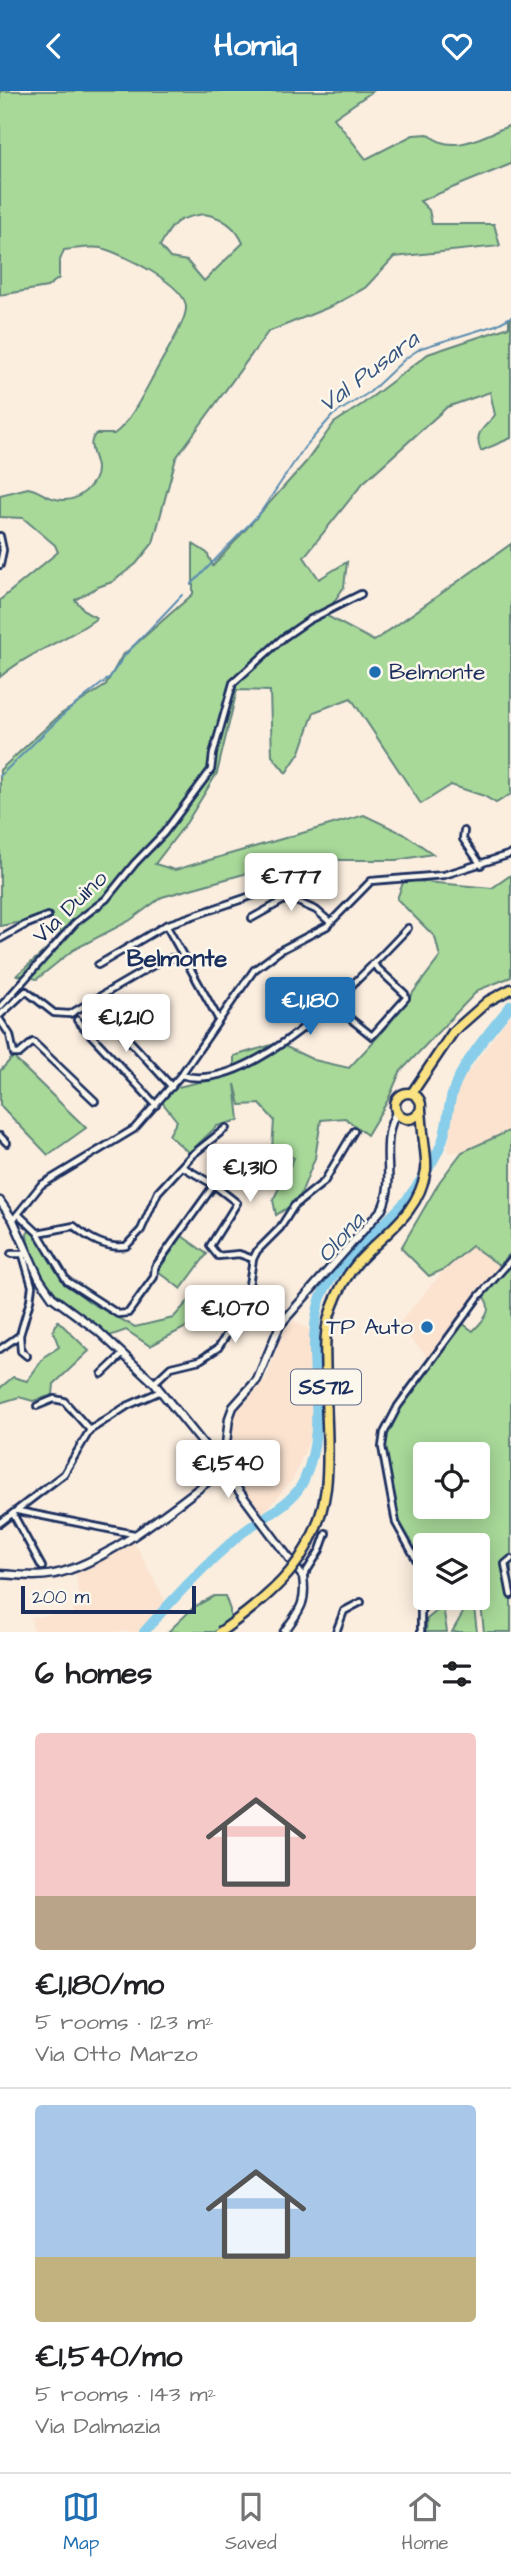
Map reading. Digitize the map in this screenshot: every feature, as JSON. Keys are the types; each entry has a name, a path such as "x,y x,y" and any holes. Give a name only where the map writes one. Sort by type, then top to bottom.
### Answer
{"main road":[{"name":"SS712","path":"220,1632 255,1608 285,1580 303,1556 318,1527 326,1486 325,1340 330,1312 346,1278 403,1219 420,1192 426,1169 421,1110 415,1095 421,1081 453,1032 488,1001 511,989"},
{"path":"415,1095 404,1093 397,1097 394,1105 399,1118 423,1133"},
{"path":"399,1118 416,1117 421,1110"}],"street":[{"path":"0,536 3,550 0,565"},
{"name":"Via Duino","path":"0,1007 76,922 106,899 164,833 211,770 233,683 283,638 309,620 361,594"},
{"path":"464,831 463,839 481,865"},
{"path":"16,1217 41,1185 134,1129 172,1087 244,982 264,961 330,922 371,881 443,875 511,854"},
{"path":"98,965 166,925 254,895"},
{"path":"252,918 286,899 291,899 316,910 330,922"},
{"path":"0,939 48,915"},
{"path":"166,925 219,1020"},
{"path":"181,1075 193,1079 225,1074 280,1047 317,1014 333,1005 408,928"},
{"path":"95,1101 33,1042 19,1054 14,1054 10,1034 0,1018 26,991 54,1013 65,1015 159,962 185,958"},
{"path":"333,1005 372,1036 406,998 373,964"},
{"path":"93,1001 172,1087"},
{"path":"77,1020 156,1105"},
{"path":"0,1574 37,1576 73,1569 120,1545 223,1471 229,1418 233,1407 257,1380 280,1325 385,1202 390,1183 389,1140 399,1118"},
{"path":"38,1233 74,1226 89,1239 117,1247 126,1246 141,1230 158,1192 192,1155 226,1128"},
{"path":"154,1383 171,1367 201,1360 218,1348 249,1285 257,1251 280,1228 294,1206 324,1182 354,1131"},
{"path":"0,1136 7,1143"},
{"path":"183,1167 214,1185 237,1203 210,1247 218,1256 239,1254 253,1259"},
{"path":"0,1201 38,1233 67,1282 118,1314 128,1313 154,1276 155,1267 214,1185"},
{"path":"16,1217 32,1292 20,1335 20,1351 27,1356"},
{"path":"12,1254 25,1254"},
{"path":"25,1254 52,1297 124,1353 161,1391 303,1577 304,1602 284,1632"},
{"path":"421,1632 421,1568 396,1523 382,1447 384,1433 398,1406 479,1296 511,1260"},
{"path":"0,1349 20,1335"},
{"path":"102,1374 124,1353"},
{"path":"0,1523 64,1474 90,1430 127,1406 161,1391"},
{"path":"37,1406 54,1399 64,1401 90,1430"},
{"path":"15,1512 134,1534"},
{"path":"15,1512 42,1567"},
{"path":"303,1577 316,1557 326,1533"},
{"path":"511,1559 505,1564 511,1595"},
{"path":"336,1632 344,1611 362,1602"}],"shaded area":[{"path":"511,1013 511,1130 462,1152 448,1153 451,1107 463,1079"},
{"path":"472,1246 499,1265 429,1358 397,1325 445,1269"},
{"path":"294,1321 310,1330 313,1431 294,1478 263,1514 227,1469 234,1418 241,1404 260,1380 265,1382 283,1332"},
{"path":"133,1540 166,1602 138,1632 33,1632 31,1617 73,1613 73,1604 79,1603 76,1572 111,1556"}],"green space":[{"path":"0,91 373,91 334,118 366,159 413,135 428,134 438,141 458,144 511,125 511,164 420,201 429,210 432,224 494,224 500,246 394,257 365,288 332,306 268,332 176,458 153,543 136,564 112,582 75,600 87,613 97,618 23,660 0,677 0,600 58,552 55,545 23,518 0,517 0,495 28,488 52,498 69,500 86,491 94,481 97,469 91,446 93,438 96,434 114,434 126,422 174,339 186,308 183,299 165,280 123,256 96,247 64,250 59,263 59,278 47,287 0,295","holes":["211,215 232,227 243,243 204,281 187,261 170,258 160,246 176,223 187,217"]},
{"path":"509,318 511,438 481,451 479,435 495,415 490,392 447,407 363,483 304,557 319,579 347,562 344,587 325,615 374,641 511,544 511,794 496,803 451,785 421,804 351,698 314,712 300,752 286,773 272,756 270,691 237,690 217,773 187,822 155,864 175,870 364,815 406,835 433,854 397,860 294,860 162,897 129,921 73,950 37,979 17,975 63,935 49,913 0,926 0,770 61,714 105,686 122,656 193,594 193,544 207,553 213,566 306,462 334,423 428,354 509,327"},
{"path":"511,875 511,977 478,990 400,1072 388,1100 367,1135 345,1118 321,1120 315,1158 298,1201 276,1215 273,1200 294,1158 272,1149 274,1120 260,1104 240,1105 235,1084 239,1120 217,1126 189,1153 169,1135 177,1121 162,1102 178,1087 234,1074 234,1056 278,1043 314,1060 349,1068 386,1028 440,957 435,937 397,899 404,880 492,888"},
{"path":"13,1057 86,1128 48,1155 0,1105 0,1071"},
{"path":"511,1130 511,1253 499,1265 472,1246 445,1269 429,1276 401,1248 440,1181 462,1152"},
{"path":"30,1231 37,1236 65,1283 91,1303 135,1327 173,1318 192,1297 212,1288 219,1293 207,1316 150,1346 126,1330 110,1336 76,1312 48,1284 30,1250 27,1233"},
{"path":"182,1236 207,1254 181,1289 158,1271"},
{"path":"511,1264 511,1632 484,1632 482,1610 490,1610 490,1533 413,1533 413,1546 398,1523 384,1447 392,1420 463,1324 473,1331 484,1319 488,1306 483,1296"},
{"path":"58,1321 89,1351 54,1384 53,1395 33,1401 19,1397 0,1403 0,1388 13,1377 27,1381 45,1356 59,1347 53,1331"},
{"path":"214,1596 225,1596 230,1610 230,1621 214,1632 168,1632 194,1607"},
{"path":"438,1610 444,1610 447,1632 426,1632 427,1619"},
{"path":"474,1610 477,1632 452,1632 464,1611"}],"waterway":[{"name":"Val Pusara","path":"191,585 260,513 304,448 333,415 370,392 406,358 421,348 496,325 511,317"},
{"name":"Val Pusara","path":"0,776 65,713 110,677 125,655 182,595"},
{"name":"Olona","path":"144,1632 215,1557 241,1534 285,1504 299,1489 312,1458 315,1437 315,1329 323,1292 344,1263 408,1198 428,1170 443,1139 451,1098 461,1073 481,1042 511,1005"}],"place":[{"name":"Belmonte","path":"375,672"},
{"name":"TP Auto","path":"427,1327"}],"district":[{"name":"Belmonte","path":"177,959"}]}
